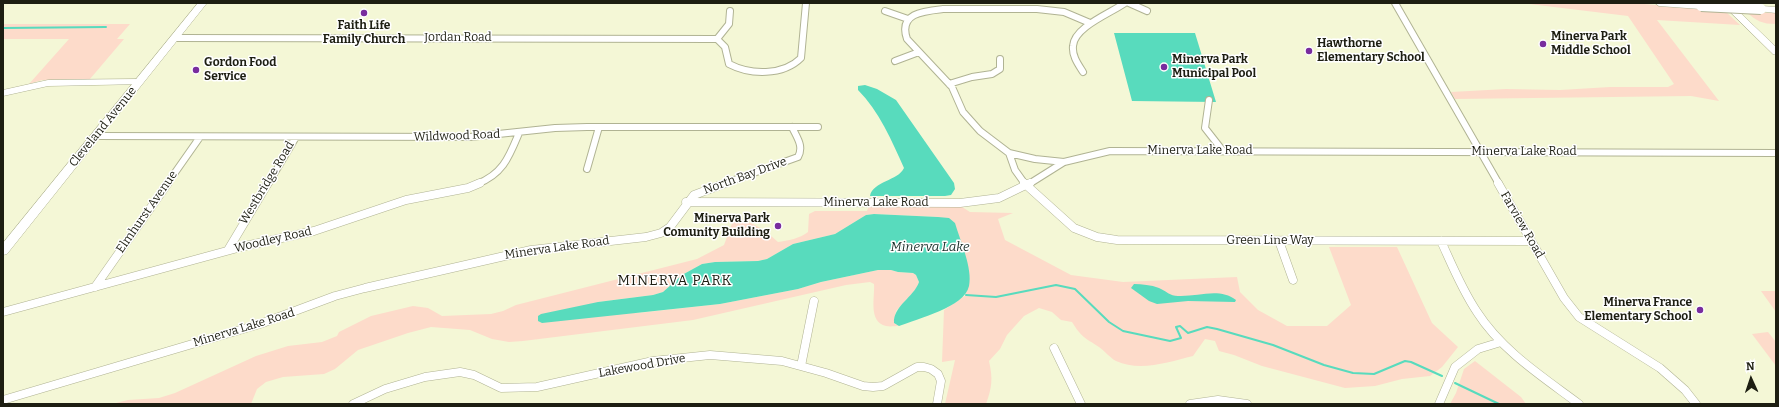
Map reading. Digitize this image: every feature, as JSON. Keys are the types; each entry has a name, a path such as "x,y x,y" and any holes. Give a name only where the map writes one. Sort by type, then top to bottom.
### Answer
{"main road":[{"name":"Cleveland Avenue","path":"3,251 203,3"},
{"path":"1658,3 1776,9"},
{"path":"1725,3 1776,52"}],"street":[{"path":"730,11 729,24 717,39 724,45 728,52 729,64 735,68 775,70 793,66 801,58 806,3"},
{"path":"1083,72 1073,54 1074,41 1080,30 1125,3"},
{"path":"1129,3 1147,11"},
{"name":"Farview Road","path":"1395,3 1564,298 1579,317 1601,332 1653,362 1681,385 1696,404"},
{"path":"1064,162 1035,159 1009,153 980,131 964,112 952,87 919,52 904,33 904,27 908,19 913,15 931,10 1037,9 1064,12 1090,23"},
{"path":"885,11 908,19"},
{"name":"Jordan Road","path":"175,38 717,39"},
{"path":"895,61 919,52"},
{"path":"949,84 996,72 1000,68 1000,59"},
{"path":"3,93 48,83 139,82"},
{"path":"1209,100 1205,128 1223,151"},
{"path":"587,169 599,127"},
{"name":"North Bay Drive","path":"686,202 694,195 798,156 801,151 801,145 792,127"},
{"name":"Wildwood Road","path":"95,136 470,138 555,128 818,127"},
{"name":"Woodley Road","path":"3,312 228,250 314,231 406,200 468,188 483,182 497,172 508,160 518,133"},
{"name":"Elmhurst Avenue","path":"95,287 200,137"},
{"name":"Westbridge Road","path":"228,250 296,137"},
{"name":"Minerva Lake Road","path":"3,400 260,324 301,310 334,296 365,288 531,250 646,237 663,232 676,222 686,202 960,203 1000,198 1026,186 1064,162 1110,151 1479,151 1775,154"},
{"name":"Green Line Way","path":"1009,153 1015,170 1026,186 1074,228 1097,237 1116,240 1531,241"},
{"path":"1279,241 1293,280"},
{"path":"1441,241 1476,310 1501,342 1537,373 1579,404"},
{"path":"802,366 814,301"},
{"path":"1438,404 1455,367 1462,360 1478,349 1501,342"},
{"path":"1054,348 1080,404"},
{"name":"Lakewood Drive","path":"353,404 385,389 425,377 460,372 474,375 501,388 537,387 653,361 710,354 782,361 826,373 863,386 873,387 883,386 918,367 931,369 938,374 941,381 937,404"},
{"path":"1190,404 1218,400 1232,400 1247,404"}],"shaded area":[{"path":"1521,3 1633,3 1725,11 1740,25 1657,20 1719,101 1691,96 1455,99 1451,92 1506,89 1560,90 1610,87 1668,87 1674,84 1628,16"},
{"path":"1746,12 1776,13 1776,24 1760,21 1753,18"},
{"path":"3,24 130,24 117,39 124,39 90,79 42,80 29,84 69,39 3,39"},
{"path":"869,205 959,205 970,212 1013,213 998,219 1005,240 1071,275 1123,282 1237,277 1240,292 1258,310 1287,326 1327,326 1351,305 1329,247 1397,247 1432,323 1458,347 1442,367 1430,376 1402,379 1375,386 1345,388 1262,366 1219,351 1215,341 1205,339 1193,356 1154,365 1135,366 1125,364 1114,360 1084,337 1072,322 1061,320 1052,312 1039,308 1024,316 1007,335 1000,349 989,361 991,383 990,393 986,404 945,404 955,360 942,362 944,310 966,295 938,217 874,214 866,215 835,234 793,244 767,259 758,261 715,262 702,264 682,275 663,292 653,295 598,302 638,313 720,304 798,289 821,282 878,270 891,270 913,273 916,275 919,282 917,288 896,311 894,323 899,326 886,326 880,324 877,320 874,308 874,284 870,282 846,285 693,320 523,341 509,342 492,339 470,330 431,327 358,350 335,369 324,374 283,377 266,382 257,389 251,404 112,404 128,400 159,398 175,393 256,356 288,346 322,342 337,336 339,332 371,316 413,306 428,308 442,316 491,314 503,311 516,305 697,259 724,245 733,221 739,220 751,223 778,242 798,238 808,232 809,214 815,211 867,211"},
{"path":"1761,291 1776,291 1776,312"},
{"path":"1768,332 1776,342 1776,366 1752,334"},
{"path":"1475,361 1521,397 1526,404 1450,404 1456,393 1464,369"}],"water":[{"name":"Minerva Park Municipal Pool","path":"1114,33 1195,33 1216,102 1132,101"},
{"path":"865,85 877,89 896,100 954,183 955,189 951,195 870,196 876,187 897,176 904,168 879,117 866,98 858,90 858,86"},
{"name":"Minerva Lake","path":"874,214 949,218 955,223 968,263 970,279 966,293 950,306 928,316 899,326 894,323 897,312 919,282 916,275 913,273 878,270 821,282 798,289 720,304 542,323 538,321 538,316 541,314 598,302 653,295 663,292 682,275 702,264 715,262 758,261 767,259 793,244 835,234 866,215"},
{"path":"1134,284 1156,287 1175,296 1215,293 1229,296 1236,300 1235,302 1188,301 1157,304 1149,301 1131,288"}],"waterway":[{"path":"3,28 106,27"},
{"path":"966,295 996,297 1056,285 1075,289 1109,322 1123,331 1170,341 1181,338 1176,327 1180,326 1188,333 1207,327 1273,345 1324,365 1353,373 1374,374 1405,361 1411,362 1442,376"},
{"path":"1455,383 1499,404"}],"place":[{"name":"Faith Life Family Church","path":"364,13"},
{"name":"Minerva Park Middle School","path":"1543,44"},
{"name":"Hawthorne Elementary School","path":"1309,51"},
{"name":"Minerva Park Municipal Pool","path":"1164,67"},
{"name":"Gordon Food Service","path":"196,70"},
{"name":"Minerva Park Comunity Building","path":"778,226"},
{"name":"Minerva France Elementary School","path":"1700,310"}],"district":[{"name":"MINERVA PARK","path":"675,281"}]}
